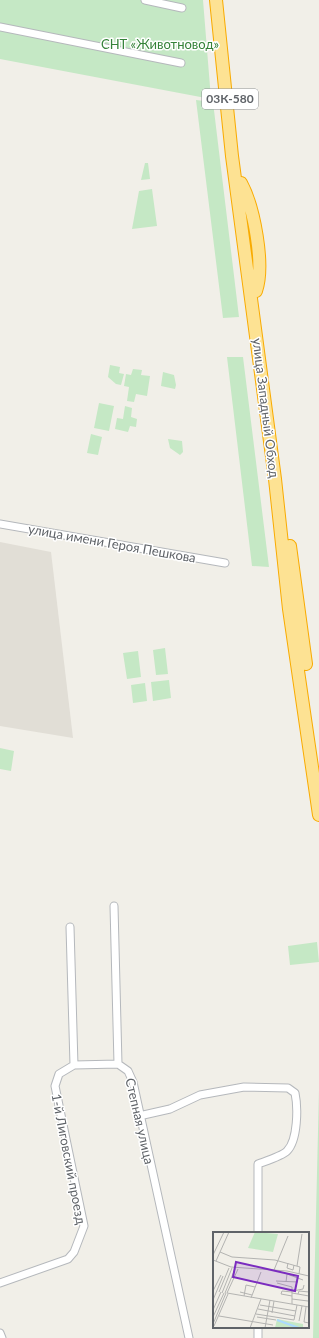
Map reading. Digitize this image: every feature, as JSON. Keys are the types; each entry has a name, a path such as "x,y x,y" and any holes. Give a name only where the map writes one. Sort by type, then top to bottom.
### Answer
{"highway":[{"name":"улица Западный Обход","path":"216,0 231,148 275,479 289,609 319,815"},
{"name":"улица Западный Обход","path":"220,0 235,142 319,766"}],"street":[{"path":"145,0 182,8"},
{"path":"0,27 181,63"},
{"name":"улица имени Героя Пешкова","path":"0,524 225,563"},
{"name":"Степная улица","path":"114,906 118,1064 128,1071 133,1082 189,1338"},
{"path":"70,927 74,1065 118,1064"},
{"name":"1-й Лиговский проезд","path":"0,1282 68,1259 74,1252 84,1226 55,1086 59,1074 74,1065"},
{"path":"140,1116 170,1109 200,1095 244,1087 288,1088 296,1093 298,1106 293,1140 287,1151 258,1164 258,1232"},
{"path":"0,1333 2,1338"}],"shaded area":[{"path":"0,542 51,552 73,738 0,726"}],"green space":[{"name":"СНТ «Животновод»","path":"0,0 203,0 211,99 0,59"},
{"path":"196,100 213,102 239,317 223,318"},
{"path":"145,163 148,163 150,179 141,180"},
{"path":"152,189 157,226 132,229 139,191"},
{"path":"227,357 243,357 269,567 252,566"},
{"path":"110,365 120,367 119,373 124,374 121,385 116,384 108,377"},
{"path":"133,369 142,370 141,375 150,376 147,396 136,394 134,402 127,401 129,387 124,386 126,374 131,375"},
{"path":"163,372 174,375 176,385 175,389 161,386"},
{"path":"99,403 114,406 109,431 94,428"},
{"path":"125,406 132,408 131,417 137,419 136,427 130,426 128,432 115,429 117,418 123,419"},
{"path":"91,434 102,437 98,455 87,453"},
{"path":"168,439 182,441 183,452 180,455 170,448"},
{"path":"165,648 168,674 156,675 153,650"},
{"path":"138,651 141,677 127,679 123,653"},
{"path":"169,680 171,698 153,701 151,682"},
{"path":"145,683 147,701 133,703 131,685"},
{"path":"0,748 14,751 11,771 0,769"},
{"path":"317,942 319,962 290,965 288,946"},
{"path":"319,1090 319,1338 313,1338"}]}
